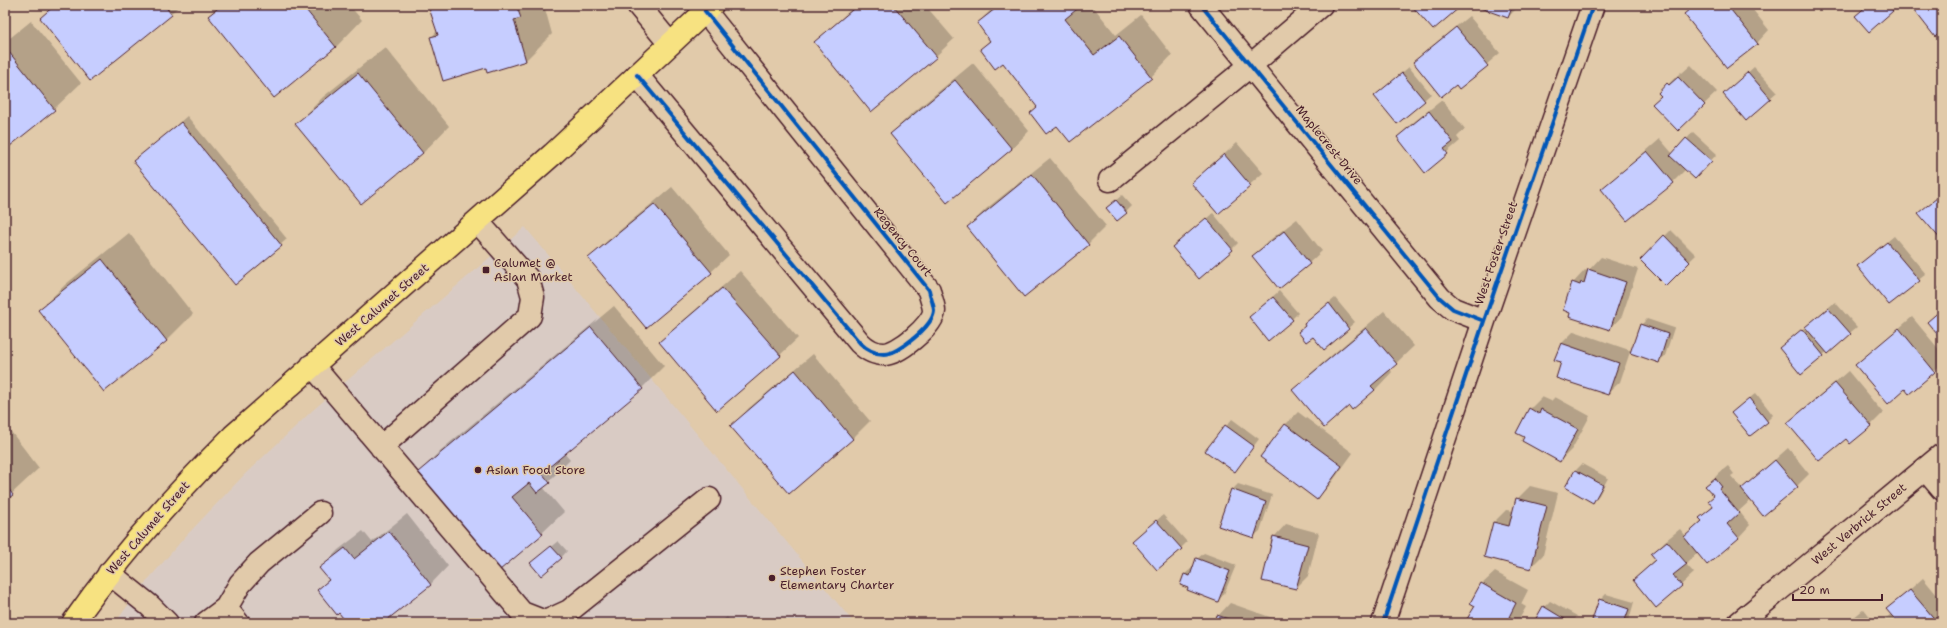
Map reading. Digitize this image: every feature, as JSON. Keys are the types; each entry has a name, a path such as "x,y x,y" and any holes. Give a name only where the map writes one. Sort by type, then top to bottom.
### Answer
{"main road":[{"name":"West Calumet Street","path":"73,623 109,573 142,532 185,483 312,365 478,222 553,154 708,8"}],"street":[{"path":"638,5 670,44"},
{"name":"Maplecrest Drive","path":"1201,5 1440,298 1453,309 1484,320"},
{"path":"1110,180 1251,65 1321,5"},
{"name":"West Foster Street","path":"1383,623 1484,320 1593,5"},
{"name":"Regency Court","path":"637,75 860,343 870,352 886,354 899,349 926,328 934,312 929,290 708,8"},
{"path":"381,447 530,316 532,297 528,279 478,222"},
{"path":"312,365 522,613 545,622 569,611 709,499"},
{"name":"West Verbrick Street","path":"1739,623 1942,455"},
{"path":"1925,469 1942,489"},
{"path":"206,623 232,616 240,584 258,563 320,513"},
{"path":"109,573 150,606 167,623"}],"shaded area":[{"path":"525,227 854,623 115,623 140,589 184,538 244,475 313,410"}],"building":[{"path":"55,5 164,5 172,15 90,81 40,18"},
{"path":"222,5 302,5 336,47 274,98 208,16"},
{"path":"428,5 516,5 521,18 514,20 526,61 487,73 486,68 443,81 430,37 438,35"},
{"path":"858,5 893,5 937,57 871,112 814,42"},
{"path":"1000,5 1082,5 1065,19 1094,55 1119,36 1152,78 1070,142 1057,126 1046,134 1030,113 1037,107 1003,63 995,69 980,49 990,41 977,23"},
{"path":"1411,5 1458,5 1460,7 1433,30"},
{"path":"1472,5 1513,5 1508,18"},
{"path":"1695,5 1727,5 1758,44 1727,68 1684,14"},
{"path":"1868,5 1888,5 1893,11 1869,32 1855,16"},
{"path":"1920,5 1942,5 1942,31 1935,37 1914,10"},
{"path":"1456,27 1488,66 1459,89 1456,85 1441,97 1413,62"},
{"path":"5,47 55,110 5,150"},
{"path":"1748,72 1771,99 1746,121 1723,94"},
{"path":"358,73 423,153 361,204 295,124"},
{"path":"1402,73 1425,101 1397,124 1374,96"},
{"path":"1678,77 1705,105 1678,131 1652,104 1661,96 1658,93 1667,83 1669,85"},
{"path":"955,80 1012,149 947,203 890,134"},
{"path":"1429,111 1453,142 1444,149 1448,154 1425,173 1397,137"},
{"path":"181,122 282,246 235,285 133,161"},
{"path":"1686,138 1712,161 1695,179 1670,156"},
{"path":"1647,151 1674,183 1627,221 1601,189"},
{"path":"1224,154 1251,186 1218,214 1191,183"},
{"path":"1032,174 1089,245 1024,297 967,227"},
{"path":"1942,194 1942,241 1918,213"},
{"path":"1116,200 1127,213 1117,221 1106,208"},
{"path":"654,204 712,273 646,328 588,258"},
{"path":"1206,218 1233,250 1199,279 1172,247"},
{"path":"1284,231 1310,264 1279,289 1252,256"},
{"path":"1664,235 1690,262 1666,286 1640,260"},
{"path":"1887,242 1920,281 1889,305 1857,266"},
{"path":"102,259 167,341 104,392 38,310"},
{"path":"1588,269 1626,282 1610,330 1569,317 1570,313 1563,310 1572,282 1580,285 1581,282 1584,283"},
{"path":"722,288 781,356 717,411 659,342"},
{"path":"1273,297 1293,320 1268,341 1249,317"},
{"path":"1329,303 1349,329 1324,350 1313,337 1306,342 1298,332 1305,326 1304,324"},
{"path":"1828,308 1851,334 1828,354 1805,327"},
{"path":"1942,309 1942,340 1927,322"},
{"path":"1640,324 1668,334 1659,363 1630,353"},
{"path":"591,327 643,389 542,473 550,483 537,493 529,483 512,497 543,534 500,570 418,472"},
{"path":"1366,328 1397,364 1371,386 1375,390 1352,410 1349,406 1324,428 1292,390"},
{"path":"1899,328 1935,372 1909,394 1905,389 1888,404 1855,365"},
{"path":"1802,329 1824,356 1801,375 1779,348"},
{"path":"1561,343 1619,363 1608,395 1556,378 1561,362 1554,360"},
{"path":"795,370 853,439 789,494 730,426"},
{"path":"1835,383 1872,426 1850,444 1846,439 1819,461 1787,423"},
{"path":"1749,398 1768,422 1750,436 1731,413"},
{"path":"1529,408 1539,414 1541,409 1578,429 1560,462 1522,441 1524,437 1516,433"},
{"path":"1285,424 1342,466 1317,500 1260,457"},
{"path":"1225,425 1254,446 1235,472 1205,451"},
{"path":"1775,460 1798,487 1763,516 1741,489"},
{"path":"1575,470 1603,485 1593,503 1565,487"},
{"path":"1715,478 1722,487 1719,489 1739,513 1727,524 1739,538 1707,565 1684,537 1702,521 1699,518 1713,507 1708,501 1714,496 1705,486"},
{"path":"5,484 13,495 5,501"},
{"path":"1231,489 1266,502 1254,538 1218,526"},
{"path":"1516,498 1547,506 1531,569 1484,557 1493,522 1509,526"},
{"path":"1156,520 1182,549 1157,570 1132,541"},
{"path":"389,531 431,585 383,623 347,623 339,613 337,615 317,590 329,580 319,568 345,548 354,559"},
{"path":"1273,536 1308,545 1296,589 1262,581"},
{"path":"1667,541 1687,564 1673,575 1682,586 1656,608 1633,580 1656,560 1651,554"},
{"path":"551,546 562,558 541,576 530,563"},
{"path":"1196,558 1230,571 1218,602 1187,590 1188,588 1180,585 1184,574 1190,576"},
{"path":"1481,583 1516,603 1509,617 1515,620 1513,623 1474,623 1467,619 1475,606 1470,603"},
{"path":"1910,590 1938,623 1898,623 1886,609"},
{"path":"1599,599 1629,609 1624,623 1602,623 1592,620"},
{"path":"1543,606 1571,623 1535,623 1534,622"},
{"path":"1217,615 1239,623 1214,623"}],"cycle path":[{"path":"1201,5 1440,298 1453,309 1484,321"},
{"path":"1383,623 1484,321 1593,5"},
{"path":"637,75 860,343 868,350 884,354 898,349 914,338 928,324 934,311 929,290 705,11"}],"place":[{"name":"Calumet @ Asian Market","path":"486,270"},
{"name":"Asian Food Store","path":"478,470"},
{"name":"Stephen Foster Elementary Charter","path":"772,578"}]}
